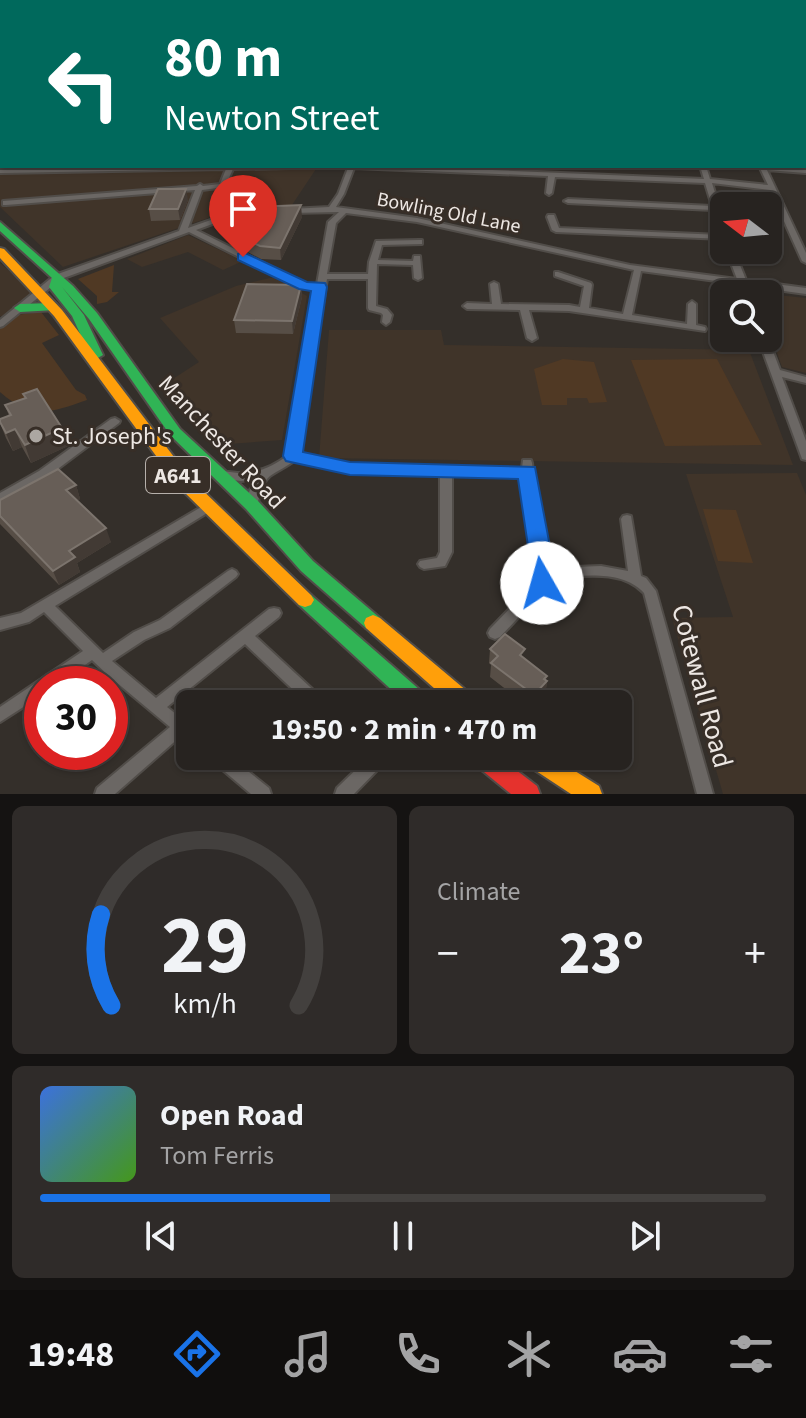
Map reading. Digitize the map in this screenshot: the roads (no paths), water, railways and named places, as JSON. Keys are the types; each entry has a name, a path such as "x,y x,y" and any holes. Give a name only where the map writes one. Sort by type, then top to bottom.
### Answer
{"main road":[{"path":"343,0 486,0"},
{"name":"Manchester Road","path":"0,225 58,277 93,316 159,413 252,505 307,566 451,690"},
{"name":"Manchester Road","path":"0,251 40,291 156,448 208,507 290,587 405,690"},
{"path":"32,254 30,263 45,279 40,291"},
{"path":"58,277 55,287 78,315 97,352 94,365"},
{"path":"20,308 52,307"},
{"path":"499,770 529,794"},
{"path":"554,770 591,794"}],"street":[{"path":"0,171 63,168"},
{"path":"6,203 29,197 223,186 230,168"},
{"path":"331,209 341,194 349,168"},
{"path":"439,168 708,181 772,188"},
{"path":"612,168 613,178"},
{"path":"704,168 711,192"},
{"path":"763,168 805,256"},
{"path":"774,168 806,171"},
{"path":"549,193 552,174"},
{"path":"186,232 200,186"},
{"path":"568,201 710,208"},
{"name":"Bowling Old Lane","path":"284,211 309,207 433,223 548,250 710,282"},
{"path":"0,324 58,277 238,214 273,211"},
{"path":"219,474 264,475 278,470 293,456 332,222 343,212"},
{"path":"548,250 553,247 556,230 551,217"},
{"path":"556,230 710,235"},
{"path":"186,232 304,286 321,281 372,277"},
{"path":"386,322 388,315 384,311 369,310 373,262 379,243 416,251"},
{"path":"373,262 416,251"},
{"path":"416,251 418,278"},
{"path":"627,317 638,268"},
{"path":"558,274 588,285 584,310"},
{"path":"494,284 497,306"},
{"name":"Bowling Old Lane","path":"782,290 806,291"},
{"path":"691,327 692,304"},
{"path":"467,306 584,310 702,329"},
{"path":"524,307 532,338"},
{"path":"768,352 806,456"},
{"path":"775,372 806,380"},
{"path":"0,498 43,474 115,421"},
{"path":"293,456 350,469 446,471 527,467 542,583 495,633"},
{"path":"424,564 441,563 446,552 446,471"},
{"path":"252,505 254,492 264,475"},
{"path":"0,624 24,618 46,606 208,507"},
{"path":"543,573 635,576 627,519"},
{"path":"79,666 165,624 232,574"},
{"name":"Cotewall Road","path":"635,576 644,581 650,591 705,794"},
{"path":"46,606 176,723"},
{"path":"156,707 274,613"},
{"path":"246,636 303,690"},
{"path":"0,715 24,699"},
{"path":"103,794 176,739"},
{"path":"234,770 263,794"},
{"path":"343,794 365,770"}],"place":[{"name":"St. Joseph's","path":"36,436"}]}
